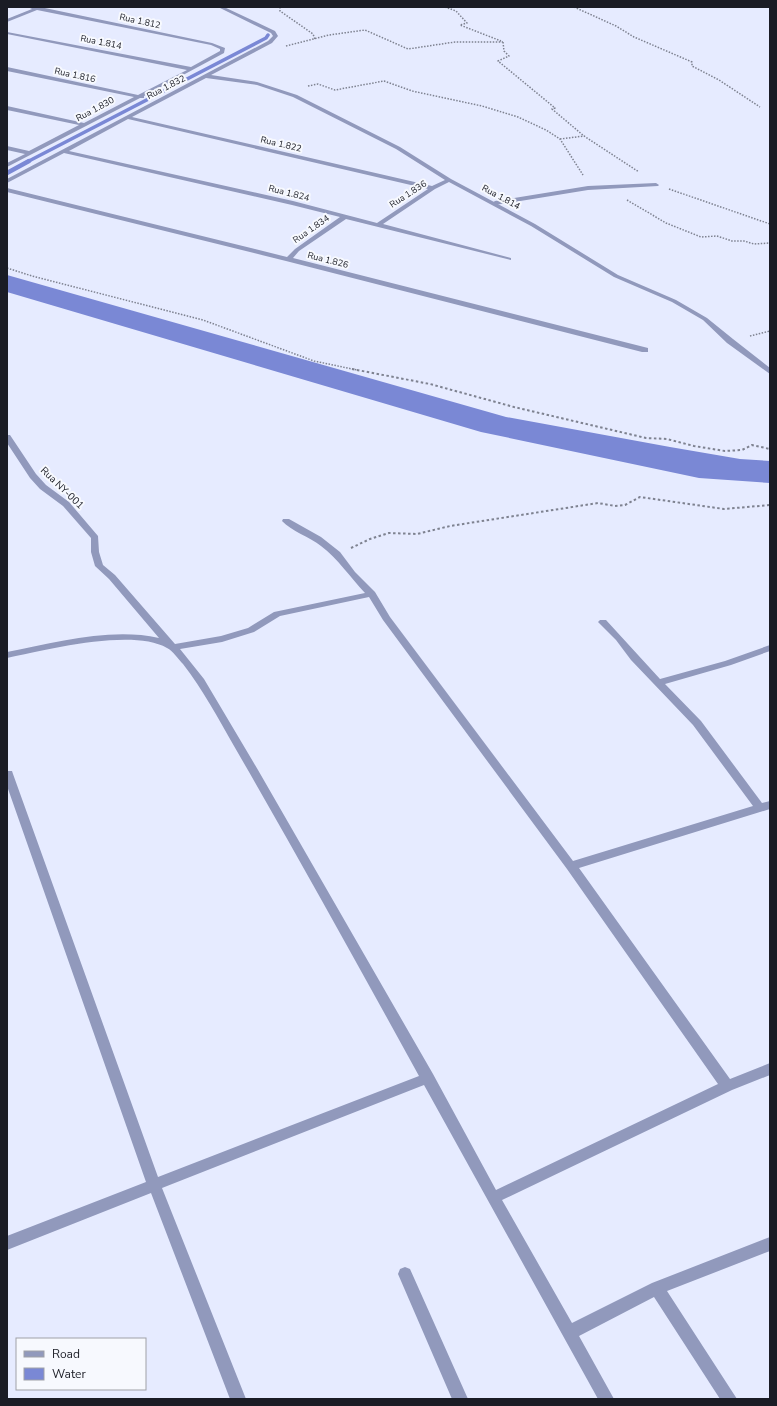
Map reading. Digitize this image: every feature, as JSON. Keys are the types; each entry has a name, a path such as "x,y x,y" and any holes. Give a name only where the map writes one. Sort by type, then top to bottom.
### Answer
{"street":[{"name":"Rua 1.812","path":"30,7 212,44 222,48"},
{"name":"Rua 1.832","path":"7,181 259,48 270,42 276,36 273,32 220,7"},
{"path":"7,21 38,8"},
{"name":"Rua 1.814","path":"7,33 192,69"},
{"name":"Rua 1.830","path":"7,165 192,69 222,52 222,48"},
{"name":"Rua 1.816","path":"7,69 158,100"},
{"name":"Rua 1.814","path":"205,76 257,84 284,92 398,148 449,180 495,203 616,276 674,301 705,319 730,341 770,372"},
{"path":"7,108 85,125"},
{"name":"Rua 1.822","path":"126,117 433,188"},
{"path":"7,148 30,153"},
{"name":"Rua 1.824","path":"62,151 195,180 346,216 509,259"},
{"name":"Rua 1.836","path":"378,225 433,188 449,180"},
{"path":"495,203 592,188 656,185"},
{"name":"Rua 1.826","path":"7,190 288,259 645,350"},
{"name":"Rua 1.834","path":"288,259 297,250 346,216"},
{"name":"Rua NY-001","path":"7,437 33,476 43,487 66,504 95,538 99,566 112,577 201,681 428,1078 492,1198 606,1399"},
{"path":"286,521 318,539 335,553 352,574 372,594 386,618 571,866 726,1086"},
{"path":"7,655 92,640 146,638 172,647 222,639 251,630 277,614 372,594"},
{"path":"571,866 765,806 697,723 603,622"},
{"path":"659,683 728,663 770,648"},
{"path":"8,774 155,1187 238,1399"},
{"path":"492,1198 726,1086 770,1069"},
{"path":"7,1243 155,1187 428,1078"},
{"path":"568,1333 657,1288 770,1244"},
{"path":"404,1274 460,1399"},
{"path":"657,1288 730,1399"}],"path":[{"path":"280,7 280,11 313,34 315,39"},
{"path":"445,7 456,11 466,23 460,25 503,42"},
{"path":"574,7 616,26 634,37 692,62 692,66 719,80 760,107"},
{"path":"259,48 269,50 329,35 364,30 408,50 455,42 503,42"},
{"path":"503,42 504,51 509,56 498,60 555,108 552,109 584,136 656,185 770,224"},
{"path":"284,92 318,84 335,90 384,82 412,91 482,106 518,117 546,130 560,139 592,188"},
{"path":"560,139 584,136"},
{"path":"627,200 666,223 701,237 717,236 732,241 744,241 754,244 770,243"},
{"path":"7,268 32,276 203,320 314,361 430,384 514,407 646,438 667,439 694,446 725,451 742,450 752,446 770,449"},
{"path":"335,553 389,533 417,534 450,526 598,503 617,506 631,505 640,497 724,509 770,506"}],"water":[{"path":"7,275 506,417 740,459 770,461 770,483 699,478 481,432 7,292"}],"waterway":[{"path":"27,162 266,38 268,35"},
{"path":"7,173 29,161"}]}
